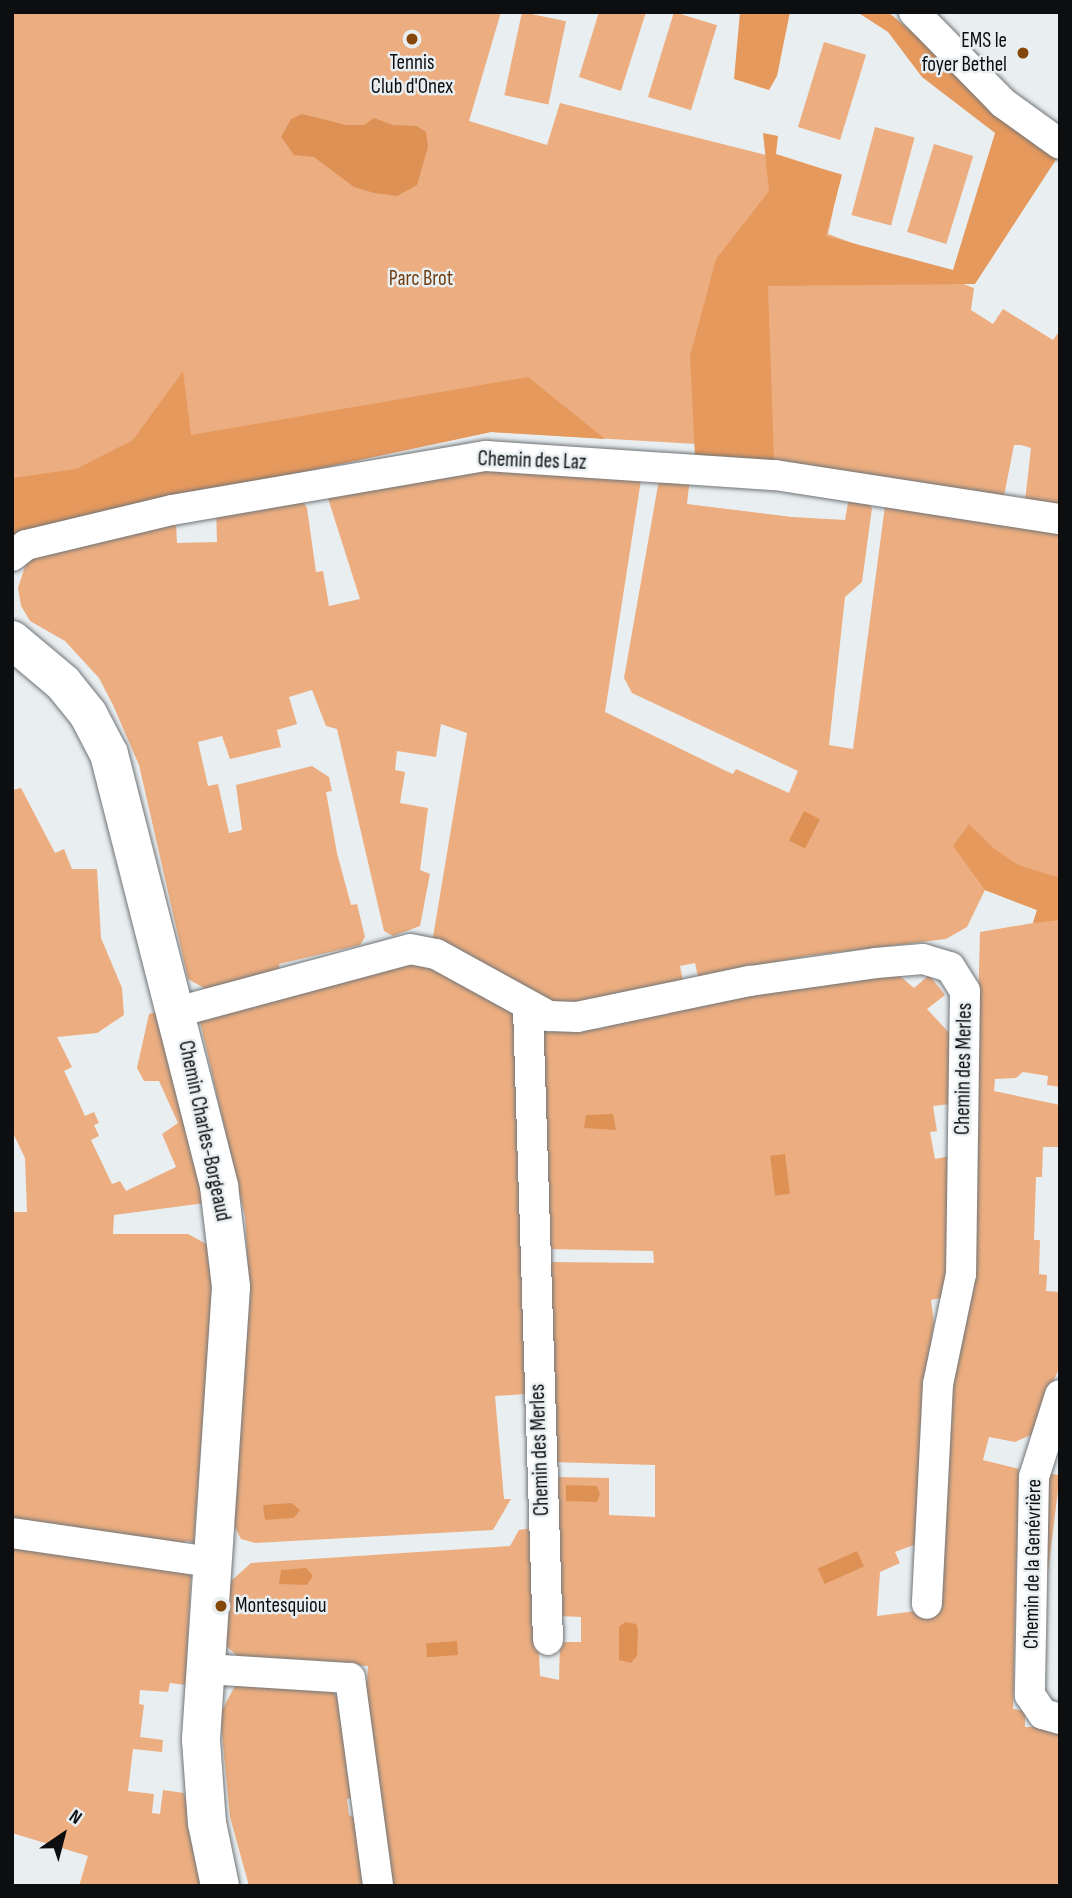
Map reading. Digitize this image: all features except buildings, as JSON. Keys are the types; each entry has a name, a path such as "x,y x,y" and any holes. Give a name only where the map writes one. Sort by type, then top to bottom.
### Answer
{"street":[{"path":"914,12 1003,103 1060,144"},
{"name":"Chemin des Laz","path":"12,556 26,545 172,510 486,456 775,474 1060,519"},
{"name":"Chemin Charles-Borgeaud","path":"12,639 63,683 88,715 109,754 177,1012 219,1186 232,1287 205,1669 201,1773 220,1886"},
{"name":"Chemin des Merles","path":"177,1012 410,949 436,954 528,1008 548,1016 577,1017 750,981 876,962 939,961 958,977 965,991 961,1274 939,1384 927,1604"},
{"name":"Chemin des Merles","path":"528,1008 548,1640"},
{"name":"Chemin de la Genévrière","path":"1060,1395 1034,1477 1030,1695 1043,1714 1060,1719"},
{"path":"12,1534 212,1562"},
{"path":"205,1669 350,1678 378,1886"}],"green space":[{"name":"Parc Brot","path":"12,12 501,12 469,121 547,145 560,103 841,174 828,234 974,288 971,310 993,324 1003,309 1053,340 1060,330 1060,512 1025,501 1031,448 1021,445 1014,445 1004,496 778,468 714,445 491,432 80,520 12,541"},
{"path":"522,12 566,21 548,104 504,95"},
{"path":"599,12 646,12 621,91 579,77"},
{"path":"674,12 717,25 691,110 648,97"},
{"path":"824,42 866,55 840,140 798,127"},
{"path":"875,127 915,138 891,226 851,215"},
{"path":"934,144 973,156 946,244 907,232"},
{"path":"478,466 641,480 605,712 733,774 736,769 789,793 798,771 632,693 624,678 660,474 690,477 687,504 792,517 845,520 850,492 863,494 872,508 862,582 845,597 829,745 853,749 886,498 1060,526 1060,1087 1047,1085 1048,1076 1023,1072 1016,1078 995,1079 994,1091 1060,1105 1060,1147 1043,1147 1042,1177 1036,1177 1034,1240 1040,1240 1039,1274 1047,1275 1046,1291 1060,1292 1060,1366 1031,1435 1015,1442 989,1437 983,1460 1019,1469 1013,1709 1025,1711 1025,1727 1060,1727 1060,1886 388,1886 360,1687 367,1682 368,1666 241,1659 225,1645 230,1582 251,1563 510,1546 519,1530 533,1528 540,1676 559,1680 560,1642 581,1642 581,1617 558,1616 557,1477 609,1478 609,1515 655,1517 655,1465 552,1462 548,1262 654,1263 653,1251 545,1249 537,1038 549,1026 599,1029 661,1011 894,971 914,988 929,975 945,995 927,1009 954,1038 950,1104 933,1106 937,1131 930,1132 935,1159 950,1156 945,1297 931,1300 934,1324 924,1384 919,1543 895,1552 900,1563 880,1572 877,1616 939,1608 945,1451 976,1089 980,932 1033,923 1037,910 985,890 967,927 946,939 807,956 698,977 695,963 680,966 683,981 588,1006 542,1005 432,943 467,733 441,724 436,757 397,751 395,770 405,772 400,803 428,808 420,870 430,874 420,926 393,936 384,931 337,729 326,726 312,690 289,697 297,724 277,730 281,747 230,759 222,736 198,742 208,786 218,784 229,833 242,830 236,785 312,766 329,777 332,791 326,792 337,853 351,905 357,904 365,937 360,945 279,964 280,973 206,989 188,979 139,765 113,705 99,678 65,641 30,621 21,606 18,588 28,557 176,523 177,543 217,542 216,508 298,494 307,508 316,572 323,571 329,606 360,599 326,492"},
{"path":"21,788 55,853 64,849 72,869 97,869 101,938 122,988 124,1015 97,1033 57,1037 72,1067 64,1071 85,1116 94,1112 99,1123 94,1125 99,1136 91,1140 112,1184 120,1181 126,1191 176,1167 162,1134 178,1123 159,1081 144,1081 137,1068 149,1014 166,1009 205,1203 114,1215 113,1234 188,1234 210,1246 214,1271 194,1542 185,1541 184,1549 12,1526 12,1212 27,1212 25,1158 12,1131 12,790"},
{"path":"401,960 446,970 514,1009 526,1394 495,1396 504,1499 511,1499 493,1530 255,1543 241,1539 231,1519 250,1299 245,1217 199,1017"},
{"path":"1043,1473 1060,1475 1032,1699 1015,1697"},
{"path":"12,1543 185,1568 191,1575 186,1685 170,1683 168,1692 140,1690 139,1704 144,1705 140,1737 163,1740 162,1752 133,1749 128,1791 154,1794 152,1813 160,1814 163,1790 184,1793 203,1886 79,1886 88,1856 12,1833"},
{"path":"237,1682 326,1684 341,1702 353,1798 347,1799 349,1815 357,1819 369,1886 249,1886 230,1817 220,1714"}],"shaded area":[{"path":"740,12 790,12 777,76 769,90 734,79"},
{"path":"857,12 888,12 1059,155 975,284 768,286 774,461 695,457 690,356 716,259 769,191 763,133 778,136 776,154 842,175 826,236 953,270 995,133 922,77 888,32"},
{"path":"302,114 346,125 364,125 374,118 393,125 417,126 426,132 428,147 417,185 397,196 374,193 354,187 314,157 294,155 281,137 291,119"},
{"path":"183,371 191,435 528,377 605,439 491,432 12,533 12,478 76,469 133,440"},
{"path":"804,811 820,819 805,849 789,840"},
{"path":"969,824 992,847 1018,865 1060,878 1060,920 1033,923 1037,910 985,890 953,846"},
{"path":"613,1114 616,1130 584,1128 586,1115"},
{"path":"785,1154 790,1194 775,1196 770,1156"},
{"path":"566,1485 597,1486 600,1494 597,1502 566,1501"},
{"path":"292,1503 300,1510 294,1518 265,1520 263,1505"},
{"path":"857,1551 864,1567 825,1584 818,1568"},
{"path":"306,1568 313,1576 307,1585 279,1584 281,1570"},
{"path":"625,1622 636,1624 638,1629 637,1656 631,1663 619,1660 619,1627"},
{"path":"457,1641 458,1655 427,1657 426,1643"}],"place":[{"name":"Tennis Club d'Onex","path":"412,39"},
{"name":"EMS le foyer Bethel","path":"1023,53"},
{"name":"Montesquiou","path":"221,1606"}]}
